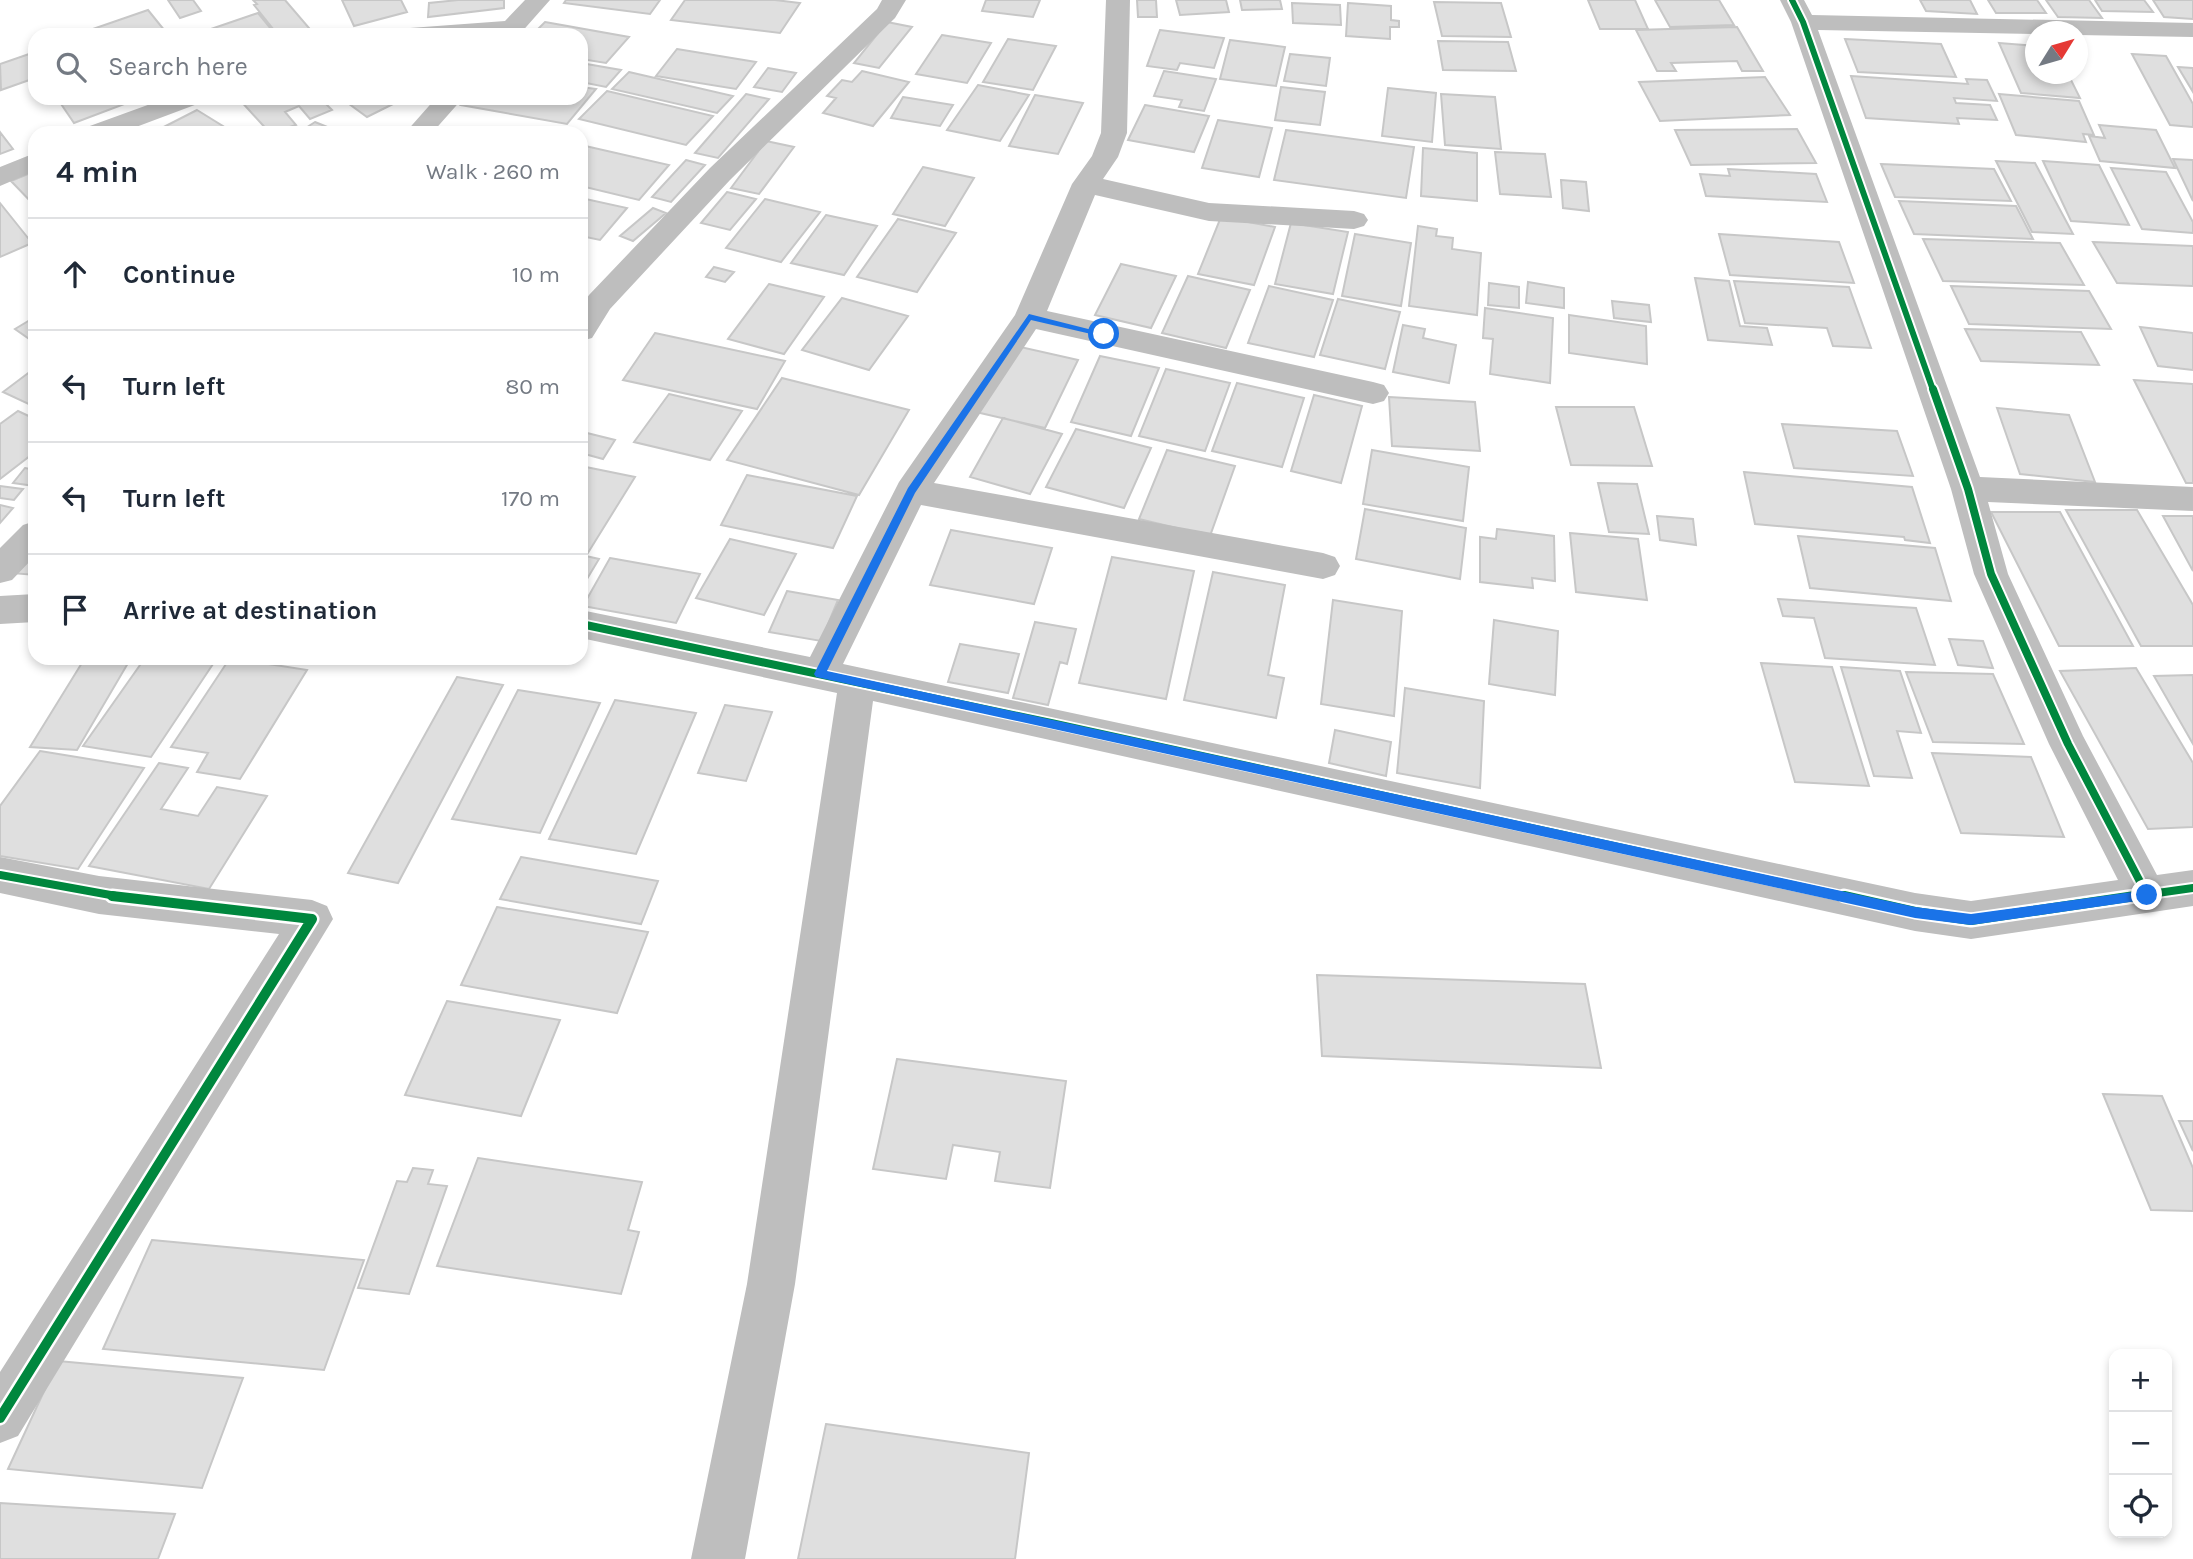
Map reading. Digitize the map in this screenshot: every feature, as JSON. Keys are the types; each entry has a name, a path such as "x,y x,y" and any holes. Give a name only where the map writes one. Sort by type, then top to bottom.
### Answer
{"street":[{"path":"513,28 538,0"},
{"path":"588,320 599,302 720,174 886,13 894,0"},
{"path":"718,1559 771,1284 838,678 911,491 1029,317 1086,184 1105,157 1114,133 1118,0"},
{"path":"2147,895 2068,744 1991,574 1968,489 1797,11 2193,30"},
{"path":"115,126 172,105"},
{"path":"424,126 444,105"},
{"path":"0,178 28,165"},
{"path":"1086,184 1209,212 1354,220"},
{"path":"1029,317 1373,393"},
{"path":"1968,489 2193,499"},
{"path":"911,491 1323,566"},
{"path":"0,570 28,541"},
{"path":"0,610 28,608"},
{"path":"588,625 1915,912 1971,920 2193,888"},
{"path":"0,875 99,895 312,919 0,1418"}],"building":[{"path":"168,0 193,0 201,11 180,18"},
{"path":"253,0 285,0 309,28 272,28 254,5 257,4"},
{"path":"342,0 401,0 407,12 354,26"},
{"path":"504,0 504,8 428,17 429,3"},
{"path":"566,0 660,0 650,14 564,3"},
{"path":"685,0 775,0 800,3 780,33 671,20"},
{"path":"986,0 1040,0 1033,17 982,11"},
{"path":"1137,0 1156,0 1157,17 1138,17"},
{"path":"1176,0 1226,0 1229,12 1180,15"},
{"path":"1240,0 1280,0 1282,9 1242,10"},
{"path":"1588,0 1635,0 1648,29 1600,29"},
{"path":"1655,0 1719,0 1734,25 1670,27"},
{"path":"1920,0 1970,0 1977,14 1926,11"},
{"path":"1988,0 2037,0 2046,13 1996,13"},
{"path":"2046,0 2089,0 2102,18 2058,17"},
{"path":"2095,0 2144,0 2153,12 2102,11"},
{"path":"2153,0 2193,0 2193,19 2164,17"},
{"path":"1434,2 1501,3 1511,37 1442,36"},
{"path":"1292,3 1340,5 1341,25 1293,23"},
{"path":"1348,3 1391,6 1391,20 1399,21 1399,27 1390,27 1390,39 1346,36"},
{"path":"148,10 163,28 96,28"},
{"path":"258,13 270,28 214,28"},
{"path":"545,22 579,28 539,28"},
{"path":"887,22 912,27 879,68 854,63"},
{"path":"1737,27 1763,71 1742,71 1737,61 1671,63 1676,71 1657,71 1636,30"},
{"path":"588,30 629,37 606,63 588,60"},
{"path":"1160,30 1224,38 1214,68 1180,63 1177,70 1147,66"},
{"path":"942,35 991,43 967,83 916,74"},
{"path":"1008,39 1056,46 1033,90 983,82"},
{"path":"1845,39 1941,44 1956,77 1858,72"},
{"path":"1230,40 1285,47 1276,86 1220,79"},
{"path":"1438,41 1508,42 1516,71 1443,70"},
{"path":"1999,43 2025,45 2025,84 2073,84 2080,98 2021,93"},
{"path":"677,49 756,62 736,89 656,76"},
{"path":"28,54 28,80 1,90 0,64"},
{"path":"1290,54 1330,58 1326,86 1284,81"},
{"path":"2132,54 2166,56 2193,104 2193,127 2170,125"},
{"path":"588,64 621,70 606,87 588,83"},
{"path":"2178,67 2193,68 2193,92"},
{"path":"768,68 796,73 782,92 754,87"},
{"path":"862,71 909,82 873,126 823,113 836,98 827,96 842,80 852,82"},
{"path":"1164,71 1216,79 1204,111 1179,107 1182,100 1154,96"},
{"path":"629,72 733,96 717,113 612,89"},
{"path":"1851,76 1968,84 1966,79 1987,80 1997,101 1954,98 1956,103 1990,105 1997,120 1957,118 1959,124 1866,118"},
{"path":"1765,77 1790,115 1660,121 1639,82"},
{"path":"978,85 1029,95 1000,141 947,130"},
{"path":"1281,87 1325,92 1320,125 1275,120"},
{"path":"588,88 596,89 588,99"},
{"path":"1388,88 1436,93 1432,142 1382,136"},
{"path":"607,91 713,116 686,145 579,119"},
{"path":"746,94 769,99 718,158 695,153"},
{"path":"1441,94 1495,97 1501,149 1445,145"},
{"path":"1999,94 2079,101 2094,135 2083,134 2086,142 2016,135"},
{"path":"1035,95 1083,103 1058,154 1009,146"},
{"path":"903,97 953,105 940,126 891,118"},
{"path":"62,105 122,105 74,123"},
{"path":"244,105 327,105 332,110 310,119 299,106 285,112 296,125 264,126"},
{"path":"351,105 391,105 367,117"},
{"path":"461,105 583,105 567,124"},
{"path":"1145,105 1209,116 1194,152 1128,140"},
{"path":"197,110 223,126 166,126"},
{"path":"1218,120 1272,128 1259,177 1202,168"},
{"path":"315,122 325,126 309,126"},
{"path":"2099,125 2156,130 2175,168 2100,161 2089,136 2105,138"},
{"path":"1797,129 1816,163 1691,165 1675,130"},
{"path":"1286,130 1414,147 1406,198 1274,180"},
{"path":"0,132 13,149 0,154"},
{"path":"766,141 794,147 759,194 731,188"},
{"path":"588,147 669,165 639,200 588,188"},
{"path":"1423,148 1477,153 1477,201 1421,196"},
{"path":"1495,152 1545,154 1551,197 1500,194"},
{"path":"2173,159 2193,160 2193,201"},
{"path":"686,160 705,165 671,202 652,197"},
{"path":"1996,161 2035,163 2073,234 2032,232"},
{"path":"2043,161 2099,165 2129,225 2071,221"},
{"path":"1881,164 1994,169 2011,201 1895,197"},
{"path":"923,167 974,178 945,226 893,214"},
{"path":"2111,168 2166,172 2193,222 2193,233 2142,229"},
{"path":"1728,169 1816,174 1827,202 1706,196 1700,174 1730,176"},
{"path":"28,174 28,199 11,181"},
{"path":"1561,180 1586,182 1589,211 1563,208"},
{"path":"727,192 756,199 730,230 701,223"},
{"path":"765,199 820,212 781,262 726,248"},
{"path":"588,200 627,208 600,240 588,237"},
{"path":"1899,201 2016,206 2033,239 1914,234"},
{"path":"0,203 28,238 28,245 0,257"},
{"path":"653,208 666,213 633,241 620,236"},
{"path":"826,215 877,226 844,275 791,263"},
{"path":"1221,217 1275,227 1254,285 1198,274"},
{"path":"898,219 956,233 917,292 857,277"},
{"path":"1291,223 1348,232 1333,294 1275,284"},
{"path":"1418,226 1437,229 1436,236 1453,238 1452,249 1481,253 1477,315 1409,306"},
{"path":"1355,234 1411,243 1401,306 1342,296"},
{"path":"1719,234 1839,242 1854,283 1730,275"},
{"path":"1923,239 2060,243 2084,285 1943,281"},
{"path":"2093,242 2193,246 2193,286 2117,283"},
{"path":"1121,264 1176,276 1151,328 1095,315"},
{"path":"714,267 734,272 725,282 706,277"},
{"path":"1188,276 1250,290 1226,348 1162,333"},
{"path":"1695,278 1729,281 1740,326 1767,328 1772,345 1708,340"},
{"path":"1734,281 1849,287 1871,348 1833,346 1827,328 1745,323"},
{"path":"1528,282 1564,288 1564,308 1526,303"},
{"path":"1489,283 1519,287 1519,308 1488,305"},
{"path":"769,284 824,297 784,354 728,339"},
{"path":"1269,286 1333,300 1314,357 1248,343"},
{"path":"1951,286 2089,291 2111,329 1969,324"},
{"path":"842,298 908,316 869,370 802,350"},
{"path":"1338,299 1400,312 1385,369 1320,355"},
{"path":"1612,301 1649,305 1651,322 1614,318"},
{"path":"1485,308 1553,318 1550,383 1490,374 1493,339 1483,338"},
{"path":"1569,315 1646,326 1647,364 1569,353"},
{"path":"28,321 28,338 15,329"},
{"path":"1403,325 1425,329 1423,338 1456,345 1449,383 1393,372"},
{"path":"2140,327 2193,333 2193,370 2158,366"},
{"path":"1965,329 2081,332 2099,365 1981,361"},
{"path":"655,333 785,361 757,409 623,380"},
{"path":"1012,345 1078,360 1045,428 976,412"},
{"path":"1100,356 1159,368 1131,436 1071,422"},
{"path":"1166,369 1230,383 1205,451 1139,436"},
{"path":"28,373 28,404 3,392"},
{"path":"782,378 909,410 859,495 727,460"},
{"path":"2134,380 2193,384 2193,483 2186,483"},
{"path":"1237,383 1304,398 1282,467 1212,451"},
{"path":"669,394 742,411 710,460 634,442"},
{"path":"1314,395 1362,406 1341,483 1291,471"},
{"path":"1389,397 1475,402 1480,451 1392,446"},
{"path":"1556,407 1634,407 1652,466 1571,465"},
{"path":"1997,408 2069,415 2095,482 2020,474"},
{"path":"18,411 28,416 28,457 0,479 0,424"},
{"path":"1003,418 1062,434 1030,494 970,477"},
{"path":"1782,424 1897,431 1913,476 1794,468"},
{"path":"1076,429 1151,448 1124,508 1046,487"},
{"path":"588,433 615,440 603,459 588,455"},
{"path":"1167,450 1235,466 1210,536 1139,519"},
{"path":"1372,450 1469,467 1463,521 1363,504"},
{"path":"588,467 635,477 588,553"},
{"path":"25,468 28,469 28,485 13,483"},
{"path":"1744,472 1912,487 1930,543 1905,540 1904,537 1755,524"},
{"path":"747,475 857,496 833,548 721,525"},
{"path":"1598,483 1637,484 1649,534 1609,532"},
{"path":"0,486 23,489 14,500 0,498"},
{"path":"0,505 13,508 0,523"},
{"path":"1365,509 1466,528 1460,579 1356,559"},
{"path":"2066,510 2137,510 2193,605 2193,646 2141,646"},
{"path":"1991,512 2060,512 2133,646 2059,646"},
{"path":"1657,516 1693,519 1696,545 1660,540"},
{"path":"2163,516 2193,516 2193,571"},
{"path":"1497,529 1554,536 1555,581 1532,578 1533,588 1480,582 1480,537 1496,539"},
{"path":"951,530 1052,548 1034,604 930,585"},
{"path":"1570,533 1638,539 1647,600 1576,592"},
{"path":"1798,536 1935,548 1951,601 1810,588"},
{"path":"730,539 796,554 764,615 696,598"},
{"path":"28,549 28,574 11,573"},
{"path":"588,556 599,559 588,577"},
{"path":"1112,557 1194,571 1166,699 1079,683"},
{"path":"610,558 700,574 676,623 588,607 588,597"},
{"path":"1213,572 1285,585 1268,675 1284,678 1276,718 1184,700"},
{"path":"787,591 838,600 821,641 769,632"},
{"path":"1778,599 1916,608 1935,665 1825,658 1814,618 1783,616"},
{"path":"1333,600 1402,611 1394,716 1321,704"},
{"path":"1494,620 1558,631 1555,695 1489,684"},
{"path":"1035,622 1076,629 1067,664 1060,662 1048,705 1013,698"},
{"path":"1949,639 1983,641 1993,668 1958,665"},
{"path":"960,644 1019,654 1008,693 948,682"},
{"path":"1761,663 1832,667 1869,786 1795,782"},
{"path":"81,665 127,665 77,750 30,747"},
{"path":"140,665 212,665 151,757 83,746"},
{"path":"225,665 275,665 307,670 240,779 197,772 208,753 171,747"},
{"path":"1841,667 1900,671 1921,733 1897,731 1912,778 1874,776"},
{"path":"2136,668 2193,763 2193,827 2148,829 2060,671"},
{"path":"1906,672 1993,674 2024,744 1933,742"},
{"path":"2193,675 2193,744 2154,676"},
{"path":"457,677 503,685 398,883 348,873"},
{"path":"1405,688 1484,701 1480,788 1397,773"},
{"path":"518,690 600,703 540,833 452,819"},
{"path":"615,700 696,713 636,854 549,839"},
{"path":"725,705 772,712 746,781 698,773"},
{"path":"1335,730 1391,742 1386,776 1329,763"},
{"path":"40,751 144,768 78,869 0,856 0,806"},
{"path":"1932,753 2031,757 2064,837 1961,833"},
{"path":"159,763 188,768 161,809 198,816 217,787 267,796 209,889 89,866"},
{"path":"521,857 658,881 641,924 500,899"},
{"path":"497,907 648,932 617,1013 461,985"},
{"path":"1317,975 1585,984 1601,1068 1322,1056"},
{"path":"447,1001 560,1020 521,1116 405,1095"},
{"path":"897,1059 1066,1081 1050,1188 995,1181 1000,1152 953,1145 946,1179 873,1169"},
{"path":"2103,1094 2162,1096 2193,1168 2193,1211 2151,1210"},
{"path":"2179,1121 2193,1121 2193,1151"},
{"path":"478,1158 642,1182 628,1230 639,1232 621,1294 437,1266"},
{"path":"413,1168 433,1170 428,1184 447,1186 409,1294 358,1288 397,1181 407,1182"},
{"path":"152,1240 364,1260 324,1370 103,1349"},
{"path":"58,1361 243,1378 202,1488 8,1469"},
{"path":"826,1424 1029,1453 1015,1559 798,1559"},
{"path":"0,1503 175,1514 158,1559 0,1559"}],"cycle path":[{"path":"1792,0 1803,22 1968,489 1991,574 2068,744 2147,895"},
{"path":"588,625 1051,723 1915,912 1971,920 2193,888"},
{"path":"0,875 99,895 312,919 0,1418"}],"route":[{"path":"1104,334 1029,317 911,491 820,674 1915,912 1971,920 2147,895"}]}
